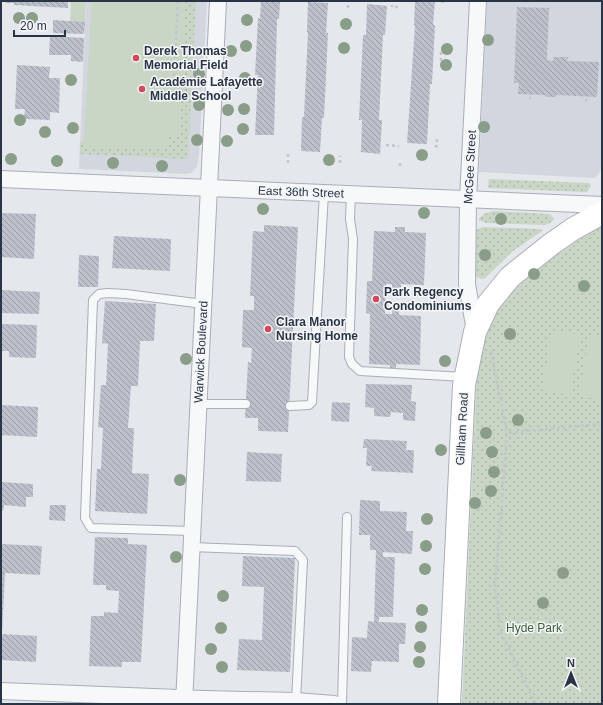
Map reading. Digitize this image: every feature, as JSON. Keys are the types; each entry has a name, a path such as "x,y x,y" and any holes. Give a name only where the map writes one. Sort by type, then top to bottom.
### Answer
{"main road":[{"name":"Gillham Road","path":"449,704 466,378 475,332 488,304 510,277 550,245 573,229 602,213"}],"street":[{"name":"Warwick Boulevard","path":"184,701 218,1"},
{"name":"McGee Street","path":"475,332 467,284 468,199 478,1"},
{"name":"East 36th Street","path":"1,179 602,206"},
{"path":"1,690 69,698 184,701 296,701 334,704"}],"lane":[{"path":"290,406 309,405 312,402 324,193"},
{"path":"351,194 350,219 353,239 349,357 352,364 360,371 466,378"},
{"path":"203,304 108,293 99,294 93,300 85,518 91,528 295,551 303,560 296,701"},
{"path":"198,404 246,404"},
{"path":"342,704 347,517"}],"path":[{"path":"173,100 178,1"},
{"path":"348,3 348,8"},
{"path":"393,6 401,7"},
{"path":"441,50 441,61"},
{"path":"437,139 436,148 439,148"},
{"path":"386,145 399,146"},
{"path":"288,154 288,163"},
{"path":"340,156 340,163"},
{"path":"400,163 400,168"},
{"path":"491,350 507,433 495,589 501,633 536,704"},
{"path":"507,433 602,424"}],"shaded area":[{"name":"Derek Thomas Memorial Field","path":"86,1 207,1 199,155 197,167 191,173 79,169"},
{"path":"487,1 602,1 602,168 594,178 479,172"}],"green space":[{"path":"71,1 86,1 85,22 70,21"},
{"name":"Derek Thomas Memorial Field","path":"92,1 180,108 185,1 196,1 188,159 80,154 80,142 84,141"},
{"name":"Derek Thomas Memorial Field","path":"92,1 185,1 179,136 168,136 166,148 94,147 88,146 84,142"},
{"path":"489,179 589,183 591,186 587,192 488,188"},
{"path":"493,211 548,214 554,219 545,225 487,223 478,220 484,214"},
{"name":"Hyde Park","path":"602,226 602,704 462,704 477,369 484,335 500,307 520,284 544,264 586,235"},
{"path":"483,227 541,229 542,231 513,251 485,278 482,279 475,276 474,272 476,230"},
{"path":"552,330 580,335 570,395 542,390"},
{"path":"589,336 602,338 602,400 579,396"}],"building":[{"path":"5,1 68,1 68,8 14,5 14,3 5,3"},
{"path":"261,1 280,1 279,19 277,19 274,135 255,135 258,75 255,75 258,18 260,19"},
{"path":"415,1 435,1 432,84 430,84 427,144 407,143 415,25"},
{"path":"308,2 328,3 324,118 322,118 320,152 301,151 308,32"},
{"path":"367,4 387,6 385,35 383,35 379,120 382,120 380,154 361,152 362,120 359,120 363,35 366,35"},
{"path":"517,7 549,8 547,60 553,61 553,57 568,57 567,61 599,62 597,97 557,95 555,97 547,97 545,95 518,94 519,83 514,83"},
{"path":"53,20 85,22 84,34 53,33"},
{"path":"50,36 84,38 83,62 71,61 71,55 49,55"},
{"path":"17,65 50,67 49,78 60,78 59,113 50,112 50,120 24,119 25,109 15,109"},
{"path":"1,213 36,214 34,259 1,257"},
{"name":"Clara Manor Nursing Home","path":"264,225 298,227 288,432 258,431 258,418 245,418 248,362 251,363 252,348 242,347 243,310 254,310 254,296 250,296 253,231 264,232"},
{"name":"Park Regency Condominiums","path":"395,227 405,227 405,232 426,233 424,285 401,284 401,288 392,288 392,284 386,284 385,314 392,314 392,310 399,310 399,315 421,316 420,365 396,364 396,368 390,368 390,365 369,364 370,314 366,313 367,281 372,281 374,231 395,232"},
{"path":"114,236 171,239 170,271 112,268"},
{"path":"79,255 99,256 98,287 78,287"},
{"path":"1,290 40,292 39,314 1,313"},
{"path":"105,301 156,304 154,341 140,341 138,386 131,386 128,428 134,428 132,473 149,474 147,514 95,511 97,469 101,469 103,428 98,427 101,385 106,385 108,344 102,343"},
{"path":"1,324 37,325 36,358 9,357 9,351 1,351"},
{"path":"366,384 412,385 411,401 416,402 415,421 403,420 403,413 391,412 390,417 374,416 374,408 365,407"},
{"path":"332,402 350,403 349,422 331,421"},
{"path":"1,405 38,407 37,437 1,435"},
{"path":"364,439 407,441 406,450 414,450 413,473 371,471 372,466 366,466 367,448 363,448"},
{"path":"247,452 282,454 281,482 246,481"},
{"path":"1,482 33,484 33,497 26,497 26,507 4,505 3,511 1,511"},
{"path":"360,500 380,501 380,511 407,512 406,531 413,531 412,554 383,552 383,557 395,557 393,617 379,617 379,622 406,623 405,644 399,644 399,662 372,661 371,672 351,671 352,637 367,638 368,621 374,622 376,550 370,550 370,535 359,535"},
{"path":"50,505 66,505 65,521 49,520"},
{"path":"95,537 128,538 128,544 147,545 141,662 122,662 122,667 89,666 91,616 104,616 104,612 118,613 119,591 106,590 106,585 93,585"},
{"path":"1,544 42,546 40,575 5,573 2,634 37,636 36,662 1,660"},
{"path":"243,556 295,558 290,672 237,670 239,639 262,640 264,587 242,586"}],"place":[{"name":"Derek Thomas Memorial Field","path":"136,58"},
{"name":"Académie Lafayette Middle School","path":"142,89"},
{"name":"Park Regency Condominiums","path":"376,299"},
{"name":"Clara Manor Nursing Home","path":"268,329"}]}
